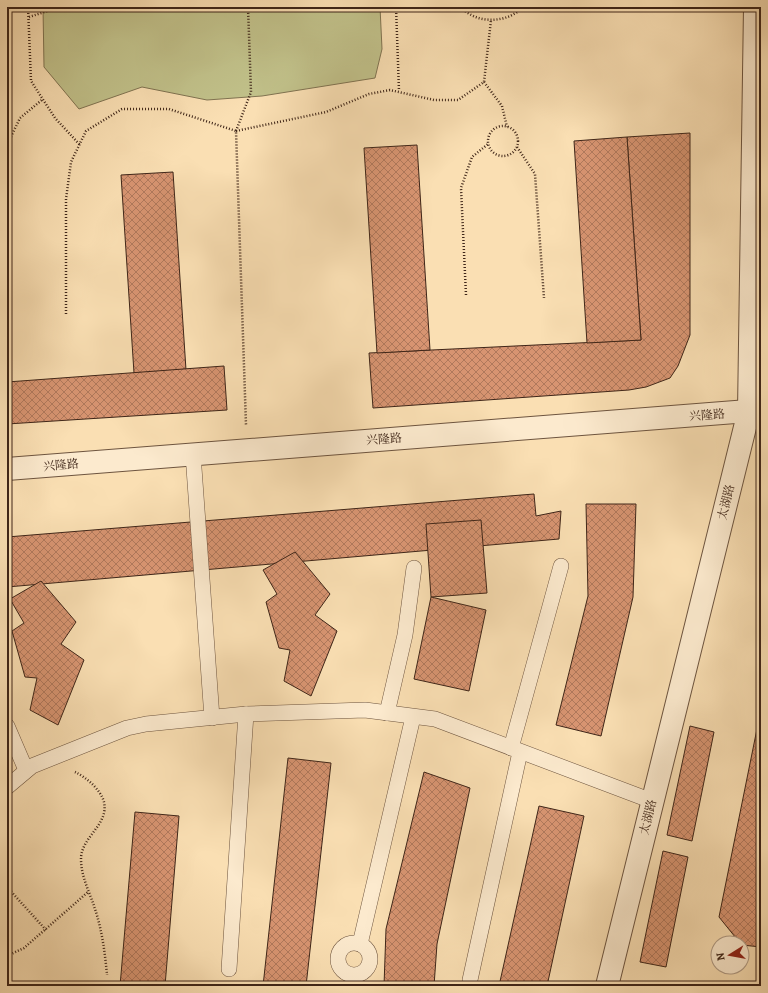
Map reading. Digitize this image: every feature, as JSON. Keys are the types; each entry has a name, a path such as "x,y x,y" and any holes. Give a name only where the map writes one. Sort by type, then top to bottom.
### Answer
{"street":[{"name":"太湖路","path":"608,986 652,802 755,411 755,7"},
{"name":"兴隆路","path":"7,469 755,411"}],"lane":[{"path":"193,454 212,718"},
{"path":"470,980 515,750 560,566"},
{"path":"387,713 405,635 414,568"},
{"path":"7,787 26,770 48,759 127,728 146,724 246,714 364,710 435,719 652,802"},
{"path":"229,969 246,714"},
{"path":"360,944 413,717"},
{"path":"7,726 26,770"}],"path":[{"path":"28,7 31,81 55,118 80,145"},
{"path":"29,17 60,7"},
{"path":"247,450 236,131 251,92 248,7"},
{"path":"396,7 399,91"},
{"path":"462,7 476,17 491,20 505,18 518,12 523,7"},
{"path":"491,20 484,82 502,106 508,127 517,137 517,147 535,174 544,298"},
{"path":"66,314 66,199 71,162 86,131 122,108 169,109 236,131 326,112 369,94 390,90 434,100 458,100 484,82"},
{"path":"7,145 20,118 43,100"},
{"path":"508,127 503,126 493,130 488,139 488,144 493,153 502,156 511,154 517,147"},
{"path":"466,295 461,188 472,157 488,144"},
{"path":"48,759 83,775 94,786 104,801 104,816 84,845 81,859 88,892 100,928 107,975"},
{"path":"7,888 46,930"},
{"path":"7,956 24,948 88,892"}],"green space":[{"path":"43,7 380,7 382,49 375,78 262,96 207,100 142,87 79,109 44,67"}],"building":[{"path":"690,133 690,335 678,366 670,378 646,387 629,390 373,408 369,353 641,340 627,137"},
{"path":"627,137 641,340 587,343 574,141"},
{"path":"417,145 430,350 377,353 364,148"},
{"path":"173,172 186,370 134,373 121,175"},
{"path":"224,366 227,410 7,424 7,382"},
{"path":"534,494 536,516 561,511 559,539 7,587 7,537"},
{"path":"586,504 636,504 633,597 601,736 556,725 588,596"},
{"path":"481,520 487,593 431,597 426,524"},
{"path":"295,552 330,594 315,615 337,631 311,696 284,681 290,650 279,648 266,602 277,594 263,570"},
{"path":"41,581 76,622 61,644 84,660 58,725 30,710 37,678 25,677 12,631 24,623 10,599"},
{"path":"431,597 486,610 469,691 414,679"},
{"path":"761,709 761,947 750,946 750,935 734,935 719,917"},
{"path":"690,726 714,732 692,841 667,835"},
{"path":"288,758 331,763 306,986 263,986"},
{"path":"424,772 470,788 437,944 434,986 384,986 386,929"},
{"path":"539,806 584,816 547,986 499,986"},
{"path":"135,812 179,816 165,986 120,986"},
{"path":"663,851 688,857 666,967 640,962"}]}
